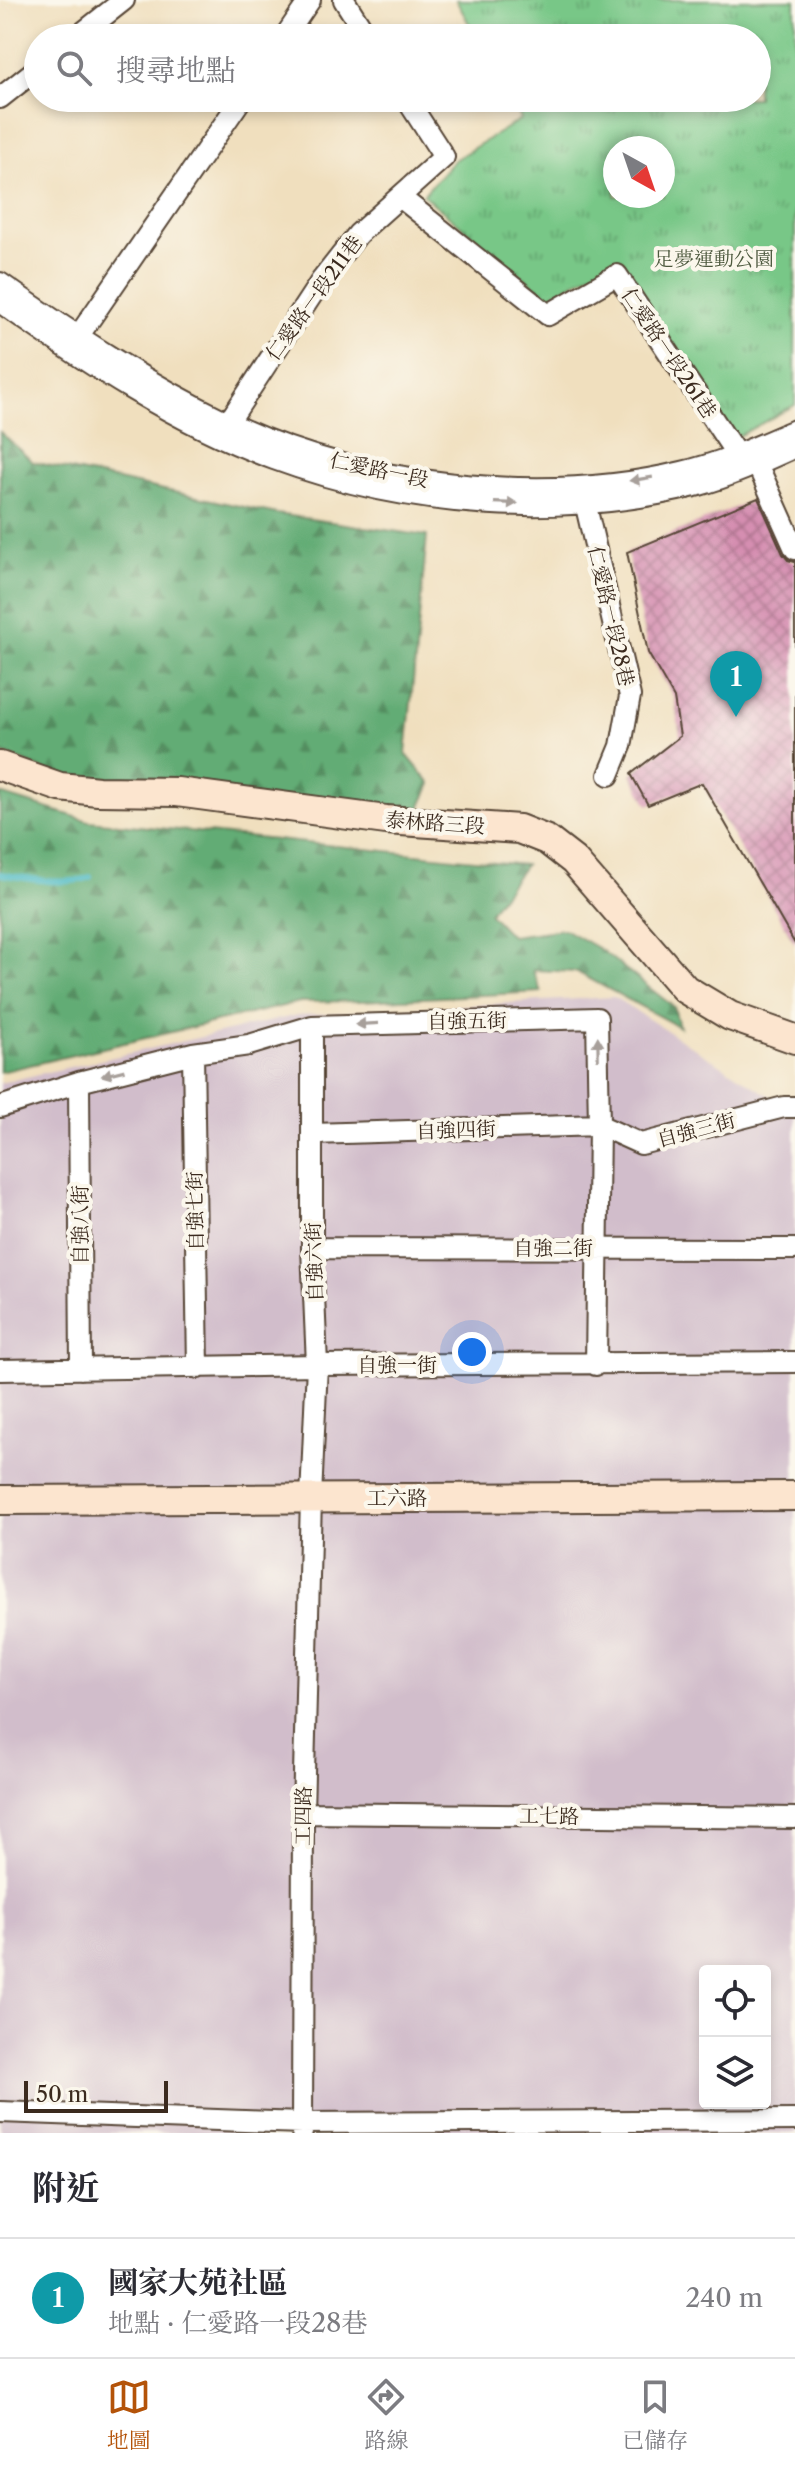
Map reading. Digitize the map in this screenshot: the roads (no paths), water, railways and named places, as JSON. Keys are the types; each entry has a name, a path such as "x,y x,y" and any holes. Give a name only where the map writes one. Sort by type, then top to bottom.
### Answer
{"main road":[{"name":"泰林路三段","path":"0,766 60,787 177,792 386,820 519,829 547,840 574,861 685,989 730,1016 795,1039"},
{"name":"工六路","path":"0,1500 795,1496"}],"street":[{"path":"94,24 124,0"},
{"path":"294,24 310,0"},
{"path":"344,0 359,24"},
{"path":"0,98 24,79"},
{"path":"73,344 232,112"},
{"name":"仁愛路一段211巷","path":"224,429 321,281 358,234 444,157 415,112"},
{"name":"仁愛路一段261巷","path":"400,197 548,315 617,275 737,455"},
{"name":"仁愛路一段","path":"0,283 125,385 224,429 272,458 393,492 465,501 539,504 638,497 701,484 795,447"},
{"name":"仁愛路一段","path":"0,302 73,344"},
{"name":"仁愛路一段","path":"224,429 358,468 412,479 475,486 545,487 611,483 682,472 737,455 795,430"},
{"path":"737,455 757,464 795,549"},
{"name":"仁愛路一段28巷","path":"585,502 630,696 621,746 609,775"},
{"name":"自強五街","path":"0,1107 79,1082 193,1053 249,1045 312,1026 597,1018 596,1365"},
{"name":"自強六街","path":"311,1498 317,1365 312,1248 312,1026"},
{"name":"自強七街","path":"193,1053 198,1368"},
{"name":"自強八街","path":"79,1082 81,1369"},
{"name":"自強三街","path":"599,1125 641,1144 791,1104"},
{"name":"自強四街","path":"313,1134 599,1125"},
{"name":"自強二街","path":"312,1248 795,1249"},
{"name":"自強一街","path":"0,1370 795,1362"},
{"name":"工四路","path":"302,2128 303,1813 311,1498"},
{"name":"工七路","path":"303,1813 795,1818"},
{"path":"0,2112 302,2128 667,2127 795,2120"}],"waterway":[{"path":"0,874 58,882 90,877"}],"place":[{"name":"國家大苑社區","path":"736,717"}],"park label":[{"name":"足夢運動公園","path":"714,259"}]}
